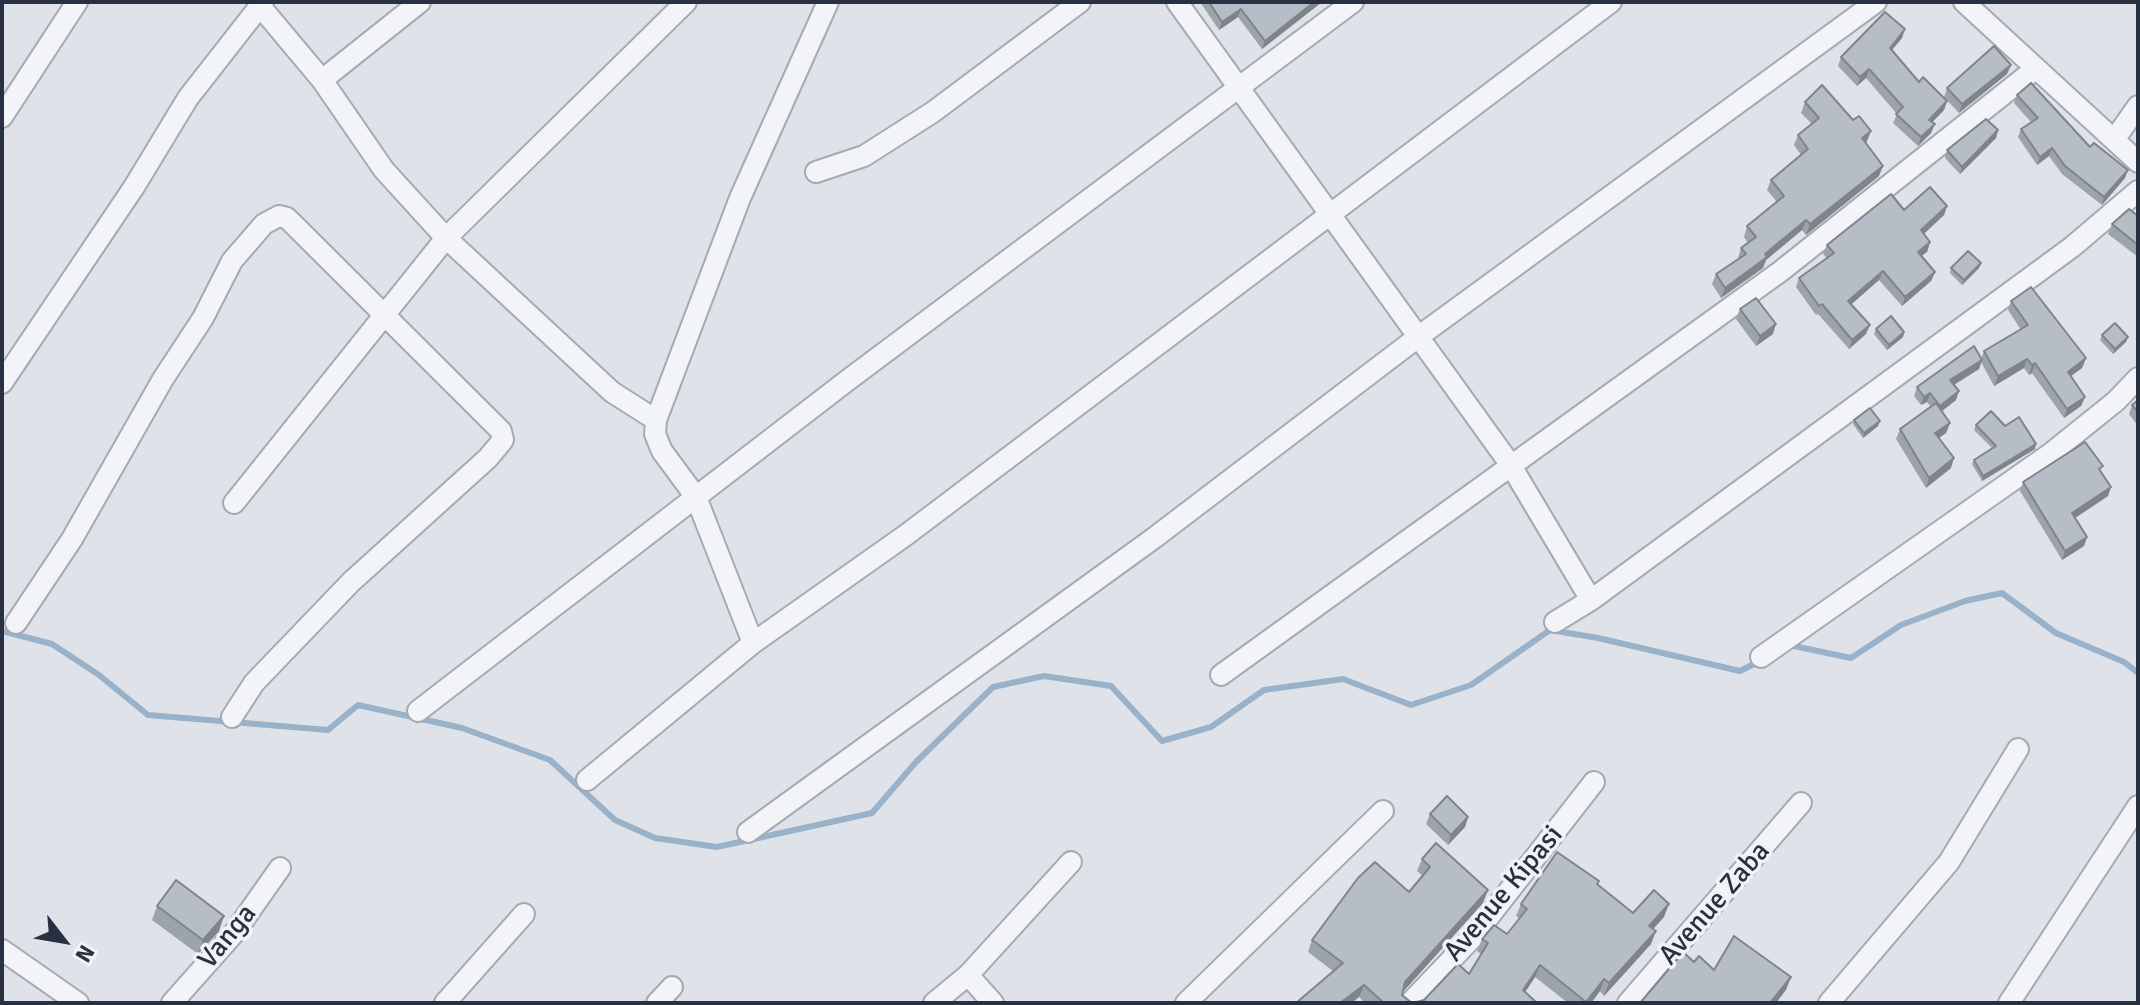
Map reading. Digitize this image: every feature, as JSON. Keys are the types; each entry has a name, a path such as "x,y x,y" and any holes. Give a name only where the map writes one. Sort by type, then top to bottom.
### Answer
{"street":[{"path":"2,117 77,2"},
{"path":"322,80 420,2"},
{"path":"234,503 446,238 686,2"},
{"path":"753,643 696,497 662,451 655,434 656,420 740,198 828,2"},
{"path":"816,172 864,156 933,112 1080,2"},
{"path":"1177,2 1510,464 1591,600"},
{"path":"418,711 696,497 1353,2"},
{"path":"587,780 753,643 906,535 1611,2"},
{"path":"748,832 1154,538 1418,337 1876,2"},
{"path":"1967,3 2034,70 2138,162"},
{"path":"2,383 134,187 188,98 262,4 322,80 384,170 446,238 612,392 656,420"},
{"path":"1221,675 1781,271 2034,70"},
{"path":"2114,140 2138,106"},
{"path":"1555,622 1591,600 2072,247 2138,191"},
{"path":"16,623 72,539 163,379 203,318 232,261 264,224 279,216 287,218 501,431 503,440 488,458 351,582 254,683 232,717"},
{"path":"1761,657 2050,454 2116,401 2138,378"},
{"path":"1829,1003 1949,862 2018,749"},
{"name":"Avenue Kipasi","path":"1410,1003 1473,937 1594,782"},
{"name":"Avenue Zaba","path":"1628,1003 1801,803"},
{"path":"2009,1003 2138,806"},
{"path":"1186,1003 1383,811"},
{"path":"934,1003 968,975 1071,862"},
{"name":"Vanga","path":"172,1003 235,932 280,868"},
{"path":"445,1003 524,914"},
{"path":"3,952 78,1003"},
{"path":"968,975 993,1003"},
{"path":"657,1003 672,987"}],"building":[{"path":"1209,2 1314,2 1265,41 1241,9 1222,22"},
{"path":"1885,12 1905,29 1890,48 1919,82 1923,77 1947,101 1929,120 1935,124 1921,137 1896,114 1903,107 1869,69 1860,77 1841,57"},
{"path":"1994,46 2011,65 1962,104 1947,88"},
{"path":"2031,83 2090,147 2094,143 2128,170 2104,197 2065,166 2052,148 2040,157 2021,129 2038,118 2017,95"},
{"path":"1822,85 1853,120 1859,116 1871,131 1862,138 1883,166 1810,224 1806,220 1765,254 1767,257 1725,288 1716,274 1746,254 1741,248 1756,237 1747,226 1784,196 1771,180 1808,149 1798,135 1819,118 1805,102"},
{"path":"1986,119 1998,130 1962,167 1947,150"},
{"path":"1930,187 1947,206 1921,230 1930,242 1918,252 1935,272 1905,297 1883,271 1848,301 1870,325 1852,340 1822,304 1819,306 1799,278 1834,253 1827,245 1891,194 1904,210"},
{"path":"2129,209 2138,216 2138,245 2112,224"},
{"path":"1968,251 1981,263 1964,280 1951,268"},
{"path":"2031,287 2086,358 2068,372 2085,397 2067,409 2035,363 2032,365 2027,359 1998,376 1984,351 2028,325 2011,301"},
{"path":"1756,298 1776,324 1760,336 1740,309"},
{"path":"1891,316 1904,332 1889,345 1876,329"},
{"path":"2115,323 2128,337 2115,349 2102,335"},
{"path":"1974,346 1982,360 1950,380 1959,391 1940,406 1930,393 1924,397 1917,387"},
{"path":"1936,403 1950,423 1935,433 1954,458 1929,478 1900,429"},
{"path":"1870,408 1880,421 1864,433 1854,420"},
{"path":"1991,411 2005,426 2019,417 2036,444 1983,476 1974,460 1996,446 1976,425"},
{"path":"2085,442 2103,466 2099,469 2111,487 2072,513 2087,537 2065,551 2023,482"},
{"path":"1447,796 1468,817 1451,835 1430,814"},
{"path":"1436,843 1488,890 1405,982 1402,995 1412,1003 1384,1003 1364,985 1340,1003 1296,1003 1343,963 1312,940 1358,878 1375,862 1409,892 1430,867 1422,859"},
{"path":"1557,852 1599,881 1597,884 1633,913 1654,890 1669,904 1649,926 1656,931 1609,983 1604,979 1586,1002 1540,965 1523,990 1537,1003 1413,1003 1424,1000 1458,964 1469,974 1488,943 1482,939 1494,925 1507,934 1527,909 1521,904"},
{"path":"176,880 224,916 203,940 157,906"},
{"path":"1734,936 1791,977 1770,1003 1640,1003 1683,952 1694,962 1699,956 1714,970"}],"waterway":[{"path":"1789,645 1851,658 1901,625 1965,601 2002,593 2056,633 2124,662 2138,673"},
{"path":"2,631 52,644 99,675 148,715 328,730 358,705 462,728 550,760 615,820 655,838 717,847 872,813 916,762 993,687 1044,676 1111,686 1162,741 1211,727 1264,690 1343,679 1411,705 1471,685 1550,630 1740,671 1758,662"}]}
